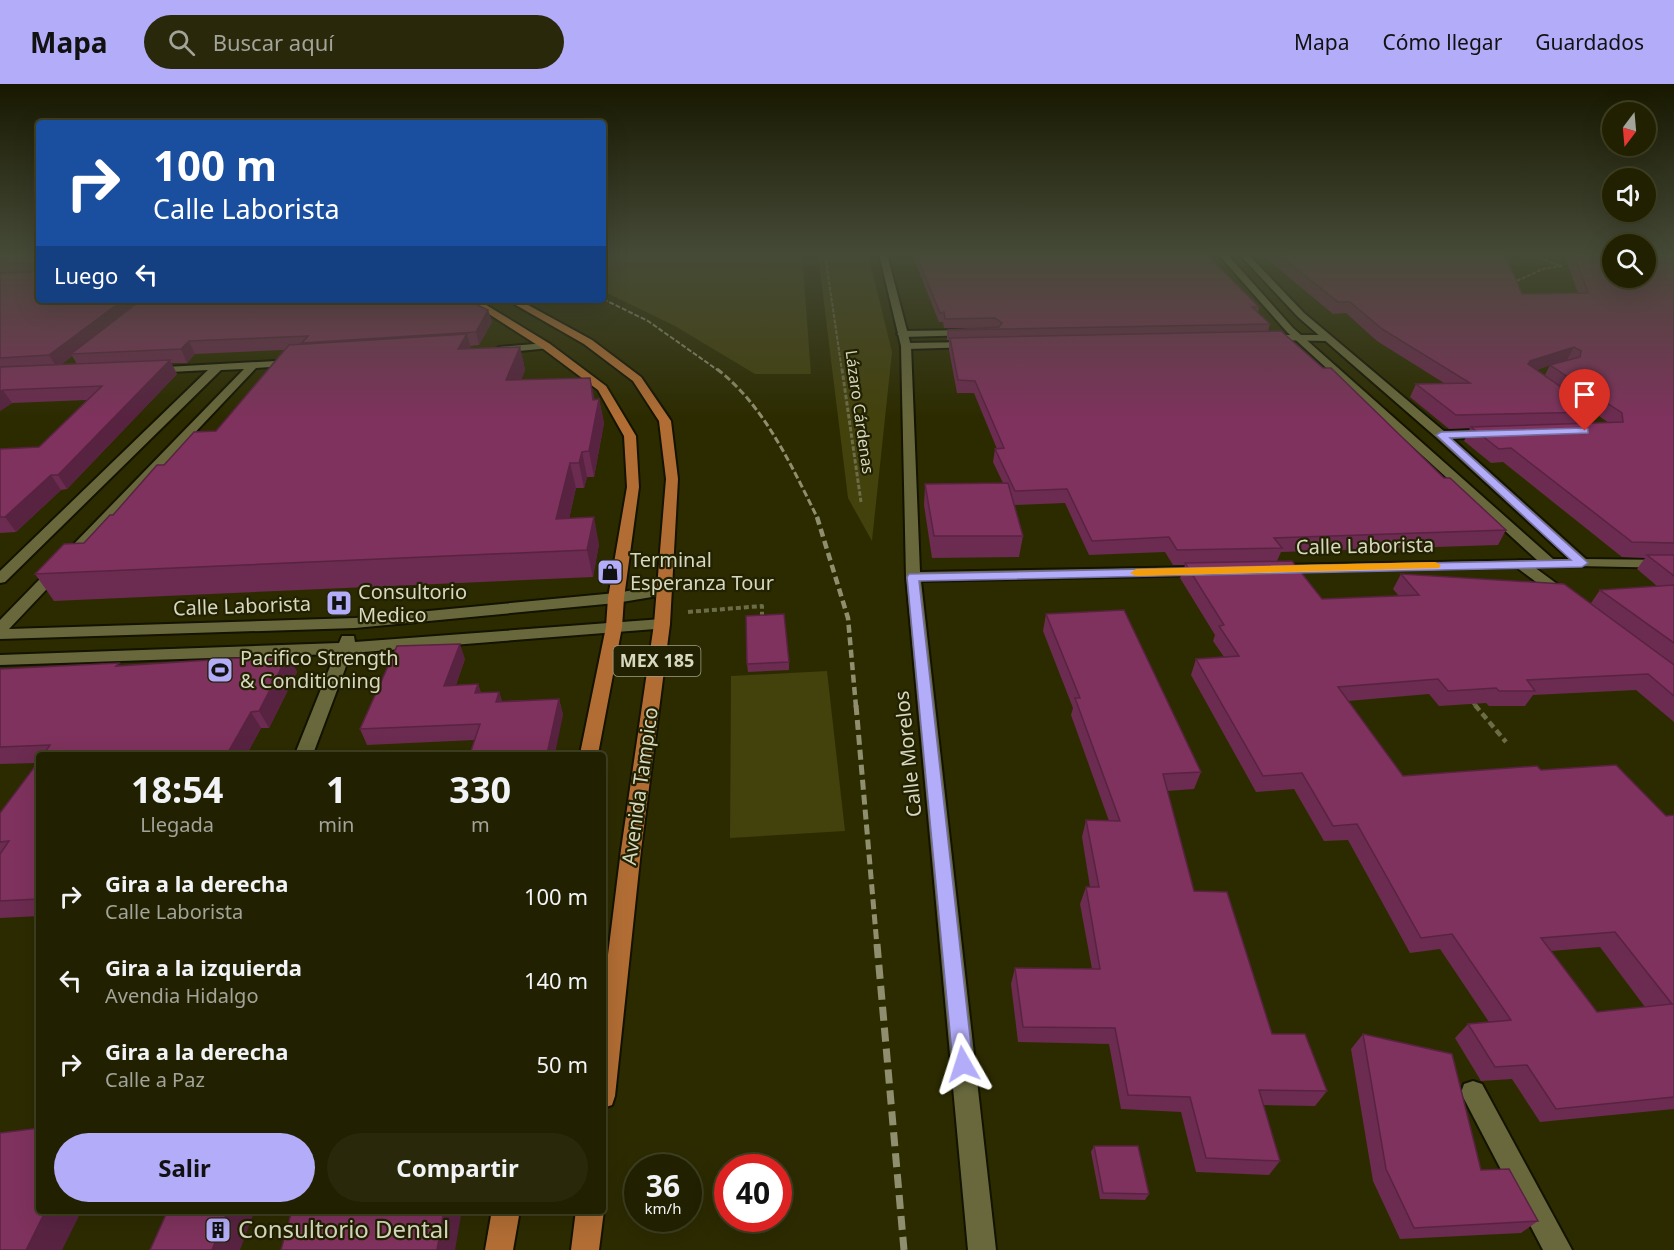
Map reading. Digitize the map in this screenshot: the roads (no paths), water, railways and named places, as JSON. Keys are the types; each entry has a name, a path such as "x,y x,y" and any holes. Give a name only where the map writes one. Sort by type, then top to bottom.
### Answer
{"main road":[{"name":"MEX 185","path":"486,308 546,346 602,388 630,436 633,487 616,598 614,627 589,752"},
{"name":"Avenida Tampico","path":"527,308 588,342 637,379 665,422 672,478 662,624 631,850 606,1070"},
{"path":"499,1250 505,1214"},
{"path":"585,1250 590,1214"}],"street":[{"name":"Calle Morelos","path":"896,308 904,340 913,577 982,1250"},
{"path":"1271,308 1290,330 1549,563"},
{"path":"1297,308 1327,338 1441,435 1582,563"},
{"path":"1316,328 1255,334 1327,338"},
{"path":"904,340 986,333"},
{"path":"904,340 986,344"},
{"path":"492,350 546,346"},
{"path":"139,370 301,362"},
{"path":"0,629 253,365"},
{"path":"0,579 218,367"},
{"path":"1441,435 1501,433"},
{"name":"Calle Laborista","path":"1265,569 1549,563 1674,564"},
{"path":"1521,564 1578,606"},
{"path":"913,577 1217,571"},
{"name":"Calle Laborista","path":"0,634 356,623 616,598 663,590"},
{"path":"305,752 344,648 356,623"},
{"path":"0,660 344,648 662,624"},
{"path":"1473,1093 1558,1250"}],"railway":[{"path":"622,308 648,321 719,371"},
{"path":"717,369 749,401 776,438 817,517"},
{"path":"817,517 848,618 856,707"},
{"path":"856,705 877,946"},
{"path":"877,944 904,1250"}],"place":[{"name":"Terminal Esperanza Tour","path":"610,572"},
{"name":"Consultorio Medico","path":"339,603"},
{"name":"Pacifico Strength & Conditioning","path":"220,670"},
{"name":"Consultorio Dental","path":"218,1230"}]}
